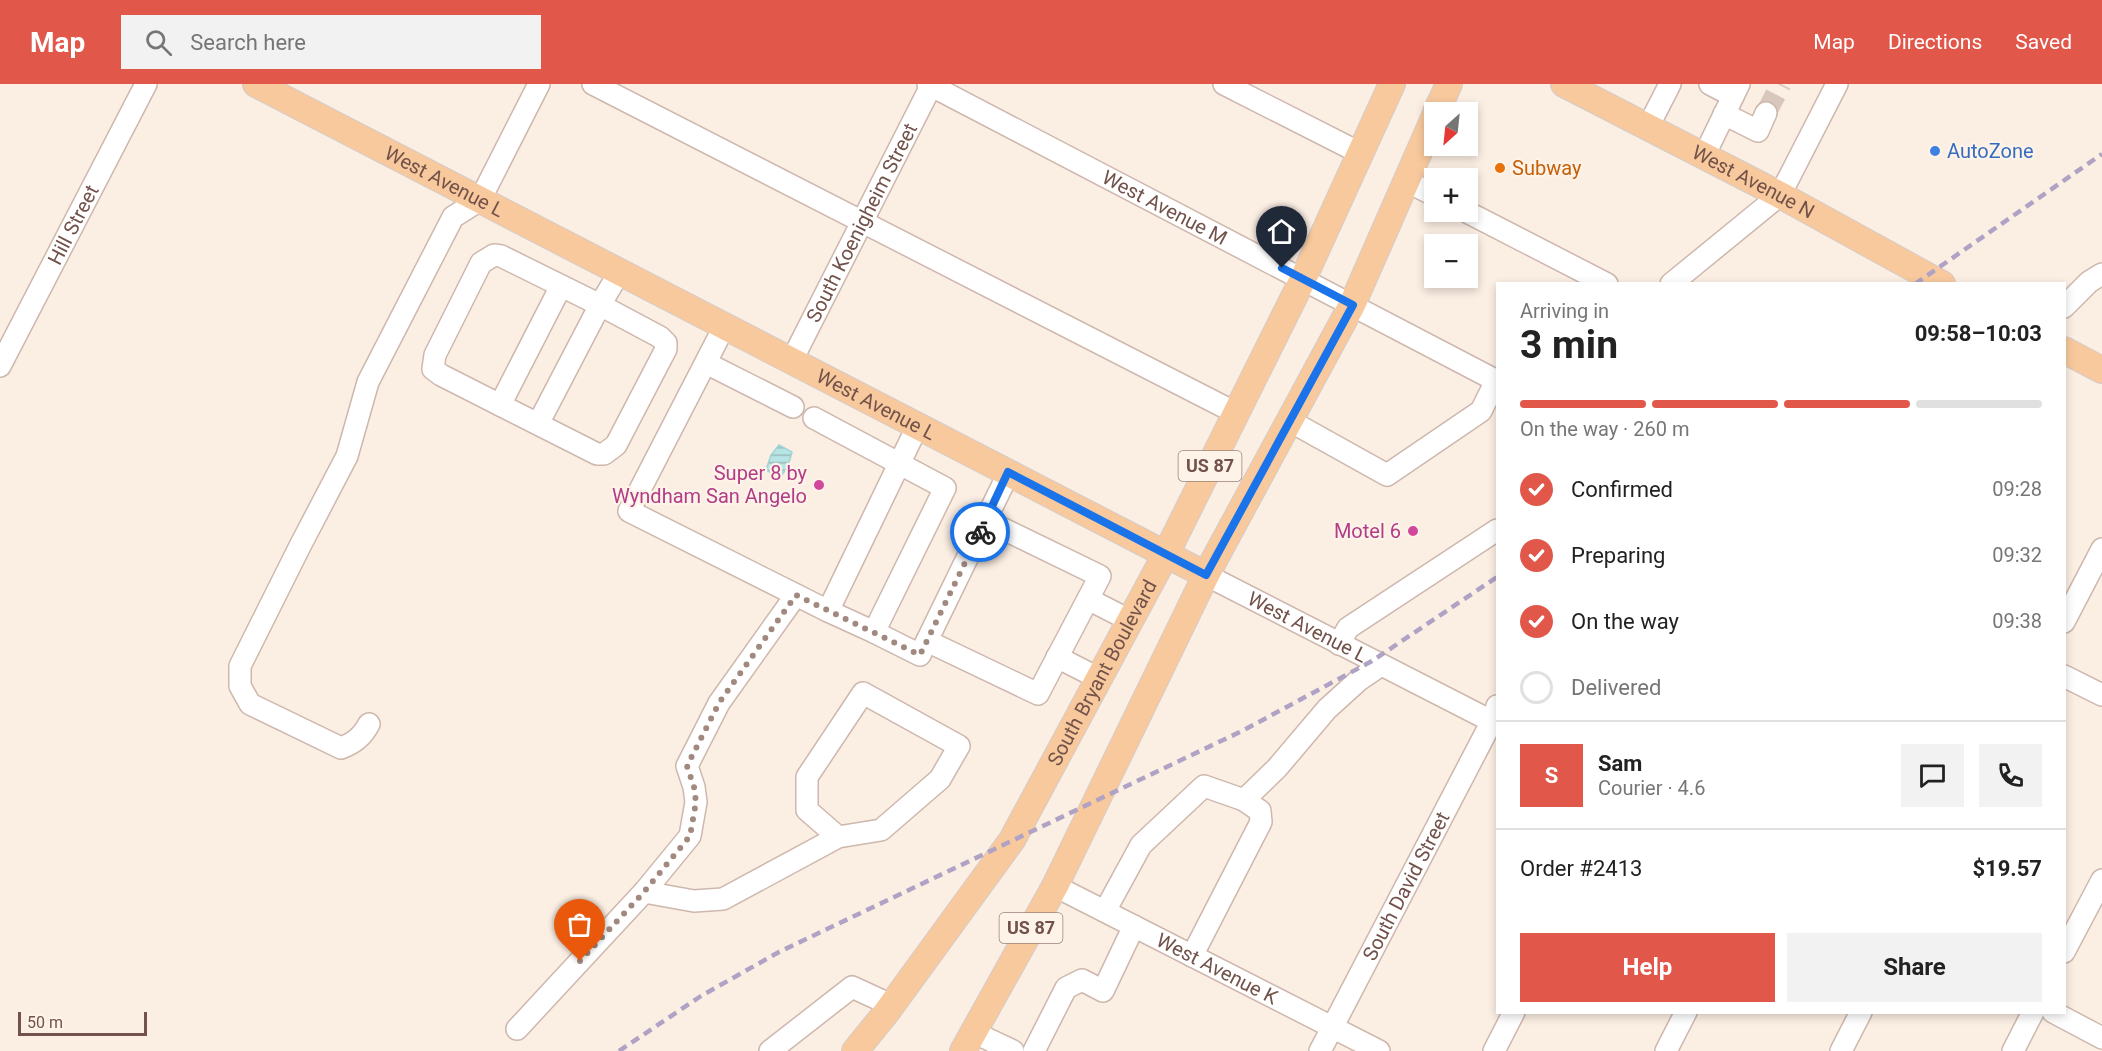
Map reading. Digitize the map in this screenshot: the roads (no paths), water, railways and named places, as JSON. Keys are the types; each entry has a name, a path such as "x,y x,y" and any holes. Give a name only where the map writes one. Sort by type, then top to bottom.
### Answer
{"main road":[{"name":"West Avenue L","path":"256,84 1206,575"},
{"name":"South Bryant Boulevard","path":"891,1005 1012,840 1100,679 1166,554 1303,279 1392,84"},
{"path":"1441,102 1449,84"},
{"name":"West Avenue N","path":"1564,84 1780,195 1938,282"},
{"name":"US 87","path":"968,1041 1055,886 1206,575 1353,305 1424,140"},
{"path":"2066,351 2102,370"},
{"name":"US 87","path":"855,1051 891,1005"}],"street":[{"name":"Hill Street","path":"0,366 6,341 146,84"},
{"path":"369,724 364,734 352,744 341,748 250,704 240,686 240,666 347,456 368,382 453,217 480,200 539,84"},
{"path":"593,84 1236,413"},
{"path":"1224,84 1360,153"},
{"path":"1648,127 1670,84"},
{"path":"1673,282 1780,195 1837,84"},
{"name":"South Koenigheim Street","path":"792,360 931,85"},
{"name":"West Avenue M","path":"931,85 1496,381"},
{"path":"1725,92 1758,132 1766,113"},
{"path":"1704,156 1725,92"},
{"path":"1406,181 1424,190"},
{"path":"1478,218 1603,282"},
{"path":"501,256 600,305 660,337 666,343 666,349 616,445 604,454 597,454 433,369 435,355 481,263 488,257 501,256"},
{"path":"538,424 600,305 620,272"},
{"path":"2066,305 2089,282 2102,274"},
{"path":"500,405 561,286"},
{"path":"725,326 629,511 920,655 1008,472"},
{"path":"706,363 793,407"},
{"path":"1290,421 1387,475 1481,411 1496,381"},
{"path":"814,418 945,488 874,633"},
{"path":"828,611 918,425"},
{"path":"927,641 1038,694 1100,576 985,520"},
{"path":"1339,644 1348,628 1496,531"},
{"path":"2066,618 2102,549"},
{"name":"West Avenue L","path":"1206,575 1381,665 1495,717"},
{"path":"517,1029 644,892 690,836 696,802 687,766 719,703 796,595"},
{"path":"1088,599 1131,621"},
{"path":"1057,657 1100,679"},
{"path":"1244,800 1277,768 1327,709 1359,680 1381,665"},
{"path":"2066,677 2102,695"},
{"path":"644,892 694,901 723,899 838,837 881,830 940,779 959,746 863,693 807,777 807,810 838,837"},
{"name":"South David Street","path":"1320,1051 1495,717"},
{"path":"1105,911 1141,845 1203,786 1244,800 1260,811 1261,822 1192,956"},
{"path":"2066,948 2102,880"},
{"name":"West Avenue K","path":"1055,886 1379,1051"},
{"path":"1034,1051 1066,988 1082,980 1103,991 1134,926"},
{"path":"770,1051 852,987 891,1005"},
{"path":"1494,1051 1513,1014"},
{"path":"1666,1051 1685,1014"},
{"path":"1841,1051 1860,1014"},
{"path":"2013,1051 2032,1014"},
{"path":"2057,1014 2102,1038"},
{"path":"968,1041 1013,1051"}],"water":[{"path":"779,445 792,452 788,466 780,478 766,470 771,455"}],"tunnel":[{"path":"1766,113 1781,84"}],"railway":[{"path":"1918,282 2102,154"},
{"path":"619,1051 701,996 779,952 1244,730 1372,661 1496,578"}],"place":[{"name":"AutoZone","path":"1935,151"},
{"name":"Subway","path":"1500,168"},
{"name":"Super 8 by Wyndham San Angelo","path":"819,485"},
{"name":"Motel 6","path":"1413,531"}]}
